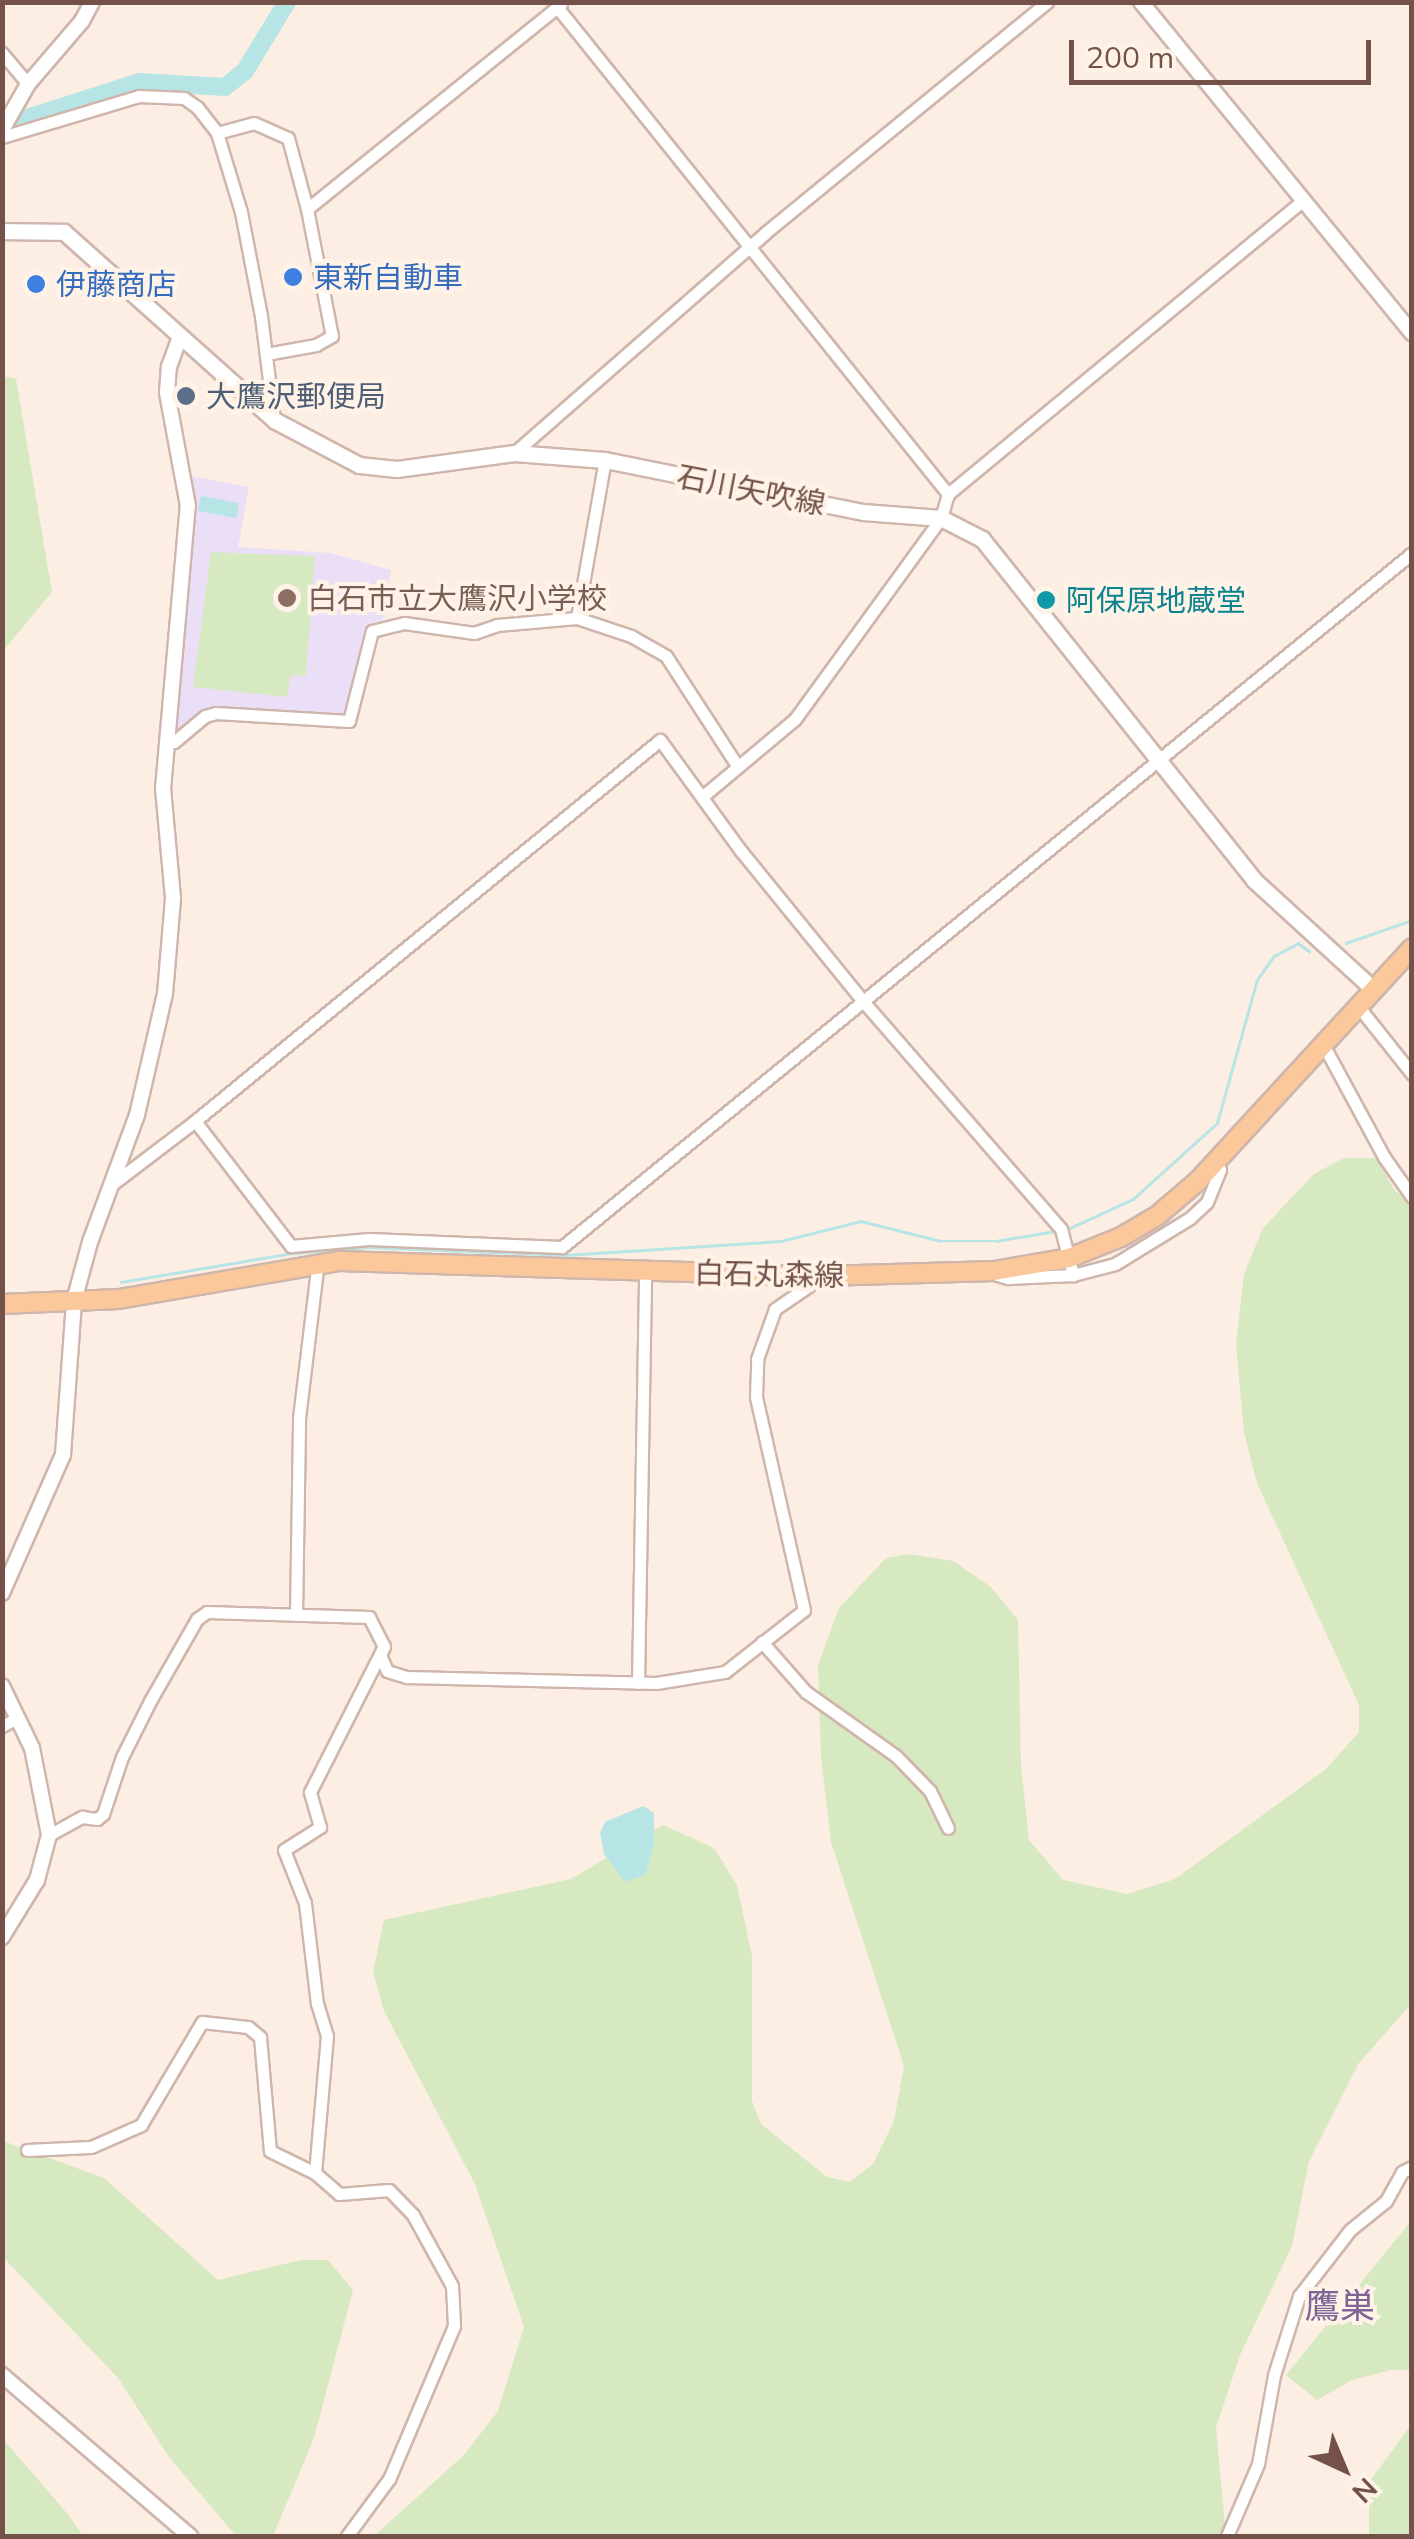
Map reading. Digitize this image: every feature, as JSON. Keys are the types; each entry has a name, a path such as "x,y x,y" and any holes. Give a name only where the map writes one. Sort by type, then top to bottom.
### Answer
{"main road":[{"name":"石川矢吹線","path":"2,231 64,232 274,420 360,465 396,468 514,453 605,460 863,512 941,518 982,539 1254,880 1373,989"},
{"name":"白石丸森線","path":"2,1304 119,1299 318,1262 822,1276 1071,1266 1157,1216 1215,1164 1412,948"}],"street":[{"path":"2,133 27,86 82,21 92,2"},
{"path":"514,453 748,247 1047,2"},
{"path":"1140,2 1412,333"},
{"path":"307,209 560,5 748,247 948,494"},
{"path":"2,52 27,86"},
{"path":"2,133 139,96 184,98 216,133 240,212 274,420"},
{"path":"216,133 254,123 288,138 307,209 332,336 316,345 266,354"},
{"path":"703,796 795,719 941,518 948,494 1302,201"},
{"path":"2,1593 63,1455 74,1302 110,1184 137,1115 165,994 173,898 163,789 188,506 166,393 169,367 180,338"},
{"path":"578,618 605,460"},
{"path":"195,1121 290,1246 368,1239 562,1246 1412,553"},
{"path":"166,740 174,742 205,716 216,713 348,721 372,631 404,623 474,633 496,625 578,618 631,636 666,656 738,767"},
{"path":"110,1184 195,1121 660,740 740,851 1062,1233 1071,1266"},
{"path":"1358,1006 1412,1074"},
{"path":"1324,1046 1384,1156 1412,1197"},
{"path":"296,1614 300,1418 318,1262"},
{"path":"638,1682 645,1272"},
{"path":"384,1646 380,1655 387,1671 407,1677 638,1682 725,1672 804,1610 756,1397 757,1358 775,1308 822,1276"},
{"path":"48,1835 82,1818 103,1814 122,1757 200,1616 369,1617 384,1646"},
{"path":"762,1642 806,1692 896,1756 930,1792 948,1828"},
{"path":"315,2173 326,2036 316,2004 305,1903 284,1850 320,1827 310,1792 368,1681 370,1665 384,1646"},
{"path":"2,1686 10,1722 40,1776 48,1835 37,1880 2,1937"},
{"path":"27,2150 91,2148 141,2125 202,2022 248,2028 260,2037 270,2151 315,2173 339,2194 389,2190 423,2228 452,2286 454,2326 448,2349 389,2480 347,2536"},
{"path":"1227,2536 1258,2464 1274,2375 1299,2296 1350,2230 1386,2201 1402,2172 1412,2167"},
{"path":"2,2374 190,2536"}],"shaded area":[{"name":"白石市立大鷹沢小学校","path":"190,476 249,487 238,547 331,553 391,570 382,625 366,630 346,717 208,709 178,735 172,734 194,528 195,499"}],"green space":[{"path":"3,376 16,379 52,592 3,651"},
{"path":"211,552 315,556 306,675 290,676 288,697 193,687"},
{"path":"1344,1158 1376,1158 1395,1191 1412,1204 1411,2004 1359,2063 1309,2161 1292,2246 1240,2355 1216,2428 1226,2536 374,2536 464,2455 498,2411 524,2327 475,2184 384,2011 373,1972 384,1920 571,1879 663,1825 714,1848 737,1885 752,1956 752,2101 761,2124 827,2177 850,2182 873,2164 894,2121 904,2066 831,1842 821,1757 818,1665 839,1608 886,1558 909,1554 953,1561 991,1587 1018,1620 1021,1766 1029,1840 1063,1880 1127,1894 1175,1879 1326,1769 1359,1732 1359,1705 1257,1483 1244,1432 1236,1345 1244,1274 1263,1228 1314,1174"},
{"path":"3,2141 104,2178 218,2280 301,2260 328,2260 353,2290 314,2438 273,2536 236,2536 169,2457 118,2378 3,2257"},
{"path":"1411,2221 1411,2370 1391,2370 1352,2380 1317,2400 1286,2375"},
{"path":"1411,2425 1411,2536 1369,2536 1369,2482"},
{"path":"2,2438 66,2512 83,2536 3,2536"}],"water":[{"path":"201,496 239,503 236,518 198,511"},
{"path":"643,1806 654,1813 654,1842 646,1874 625,1882 604,1854 600,1833 605,1822"}],"waterway":[{"path":"2,126 140,82 225,87 245,71 287,2"},
{"path":"1346,943 1412,920"},
{"path":"1068,1229 1133,1199 1217,1123 1257,980 1274,956 1298,943 1309,951"},
{"path":"121,1282 293,1253 368,1247 565,1255 781,1241 861,1221 941,1241 996,1241 1055,1231"}],"place":[{"name":"東新自動車","path":"293,277"},
{"name":"伊藤商店","path":"36,284"},
{"name":"大鷹沢郵便局","path":"186,396"},
{"name":"白石市立大鷹沢小学校","path":"287,598"},
{"name":"阿保原地蔵堂","path":"1046,600"}],"district":[{"name":"鷹巣","path":"1340,2305"}]}
